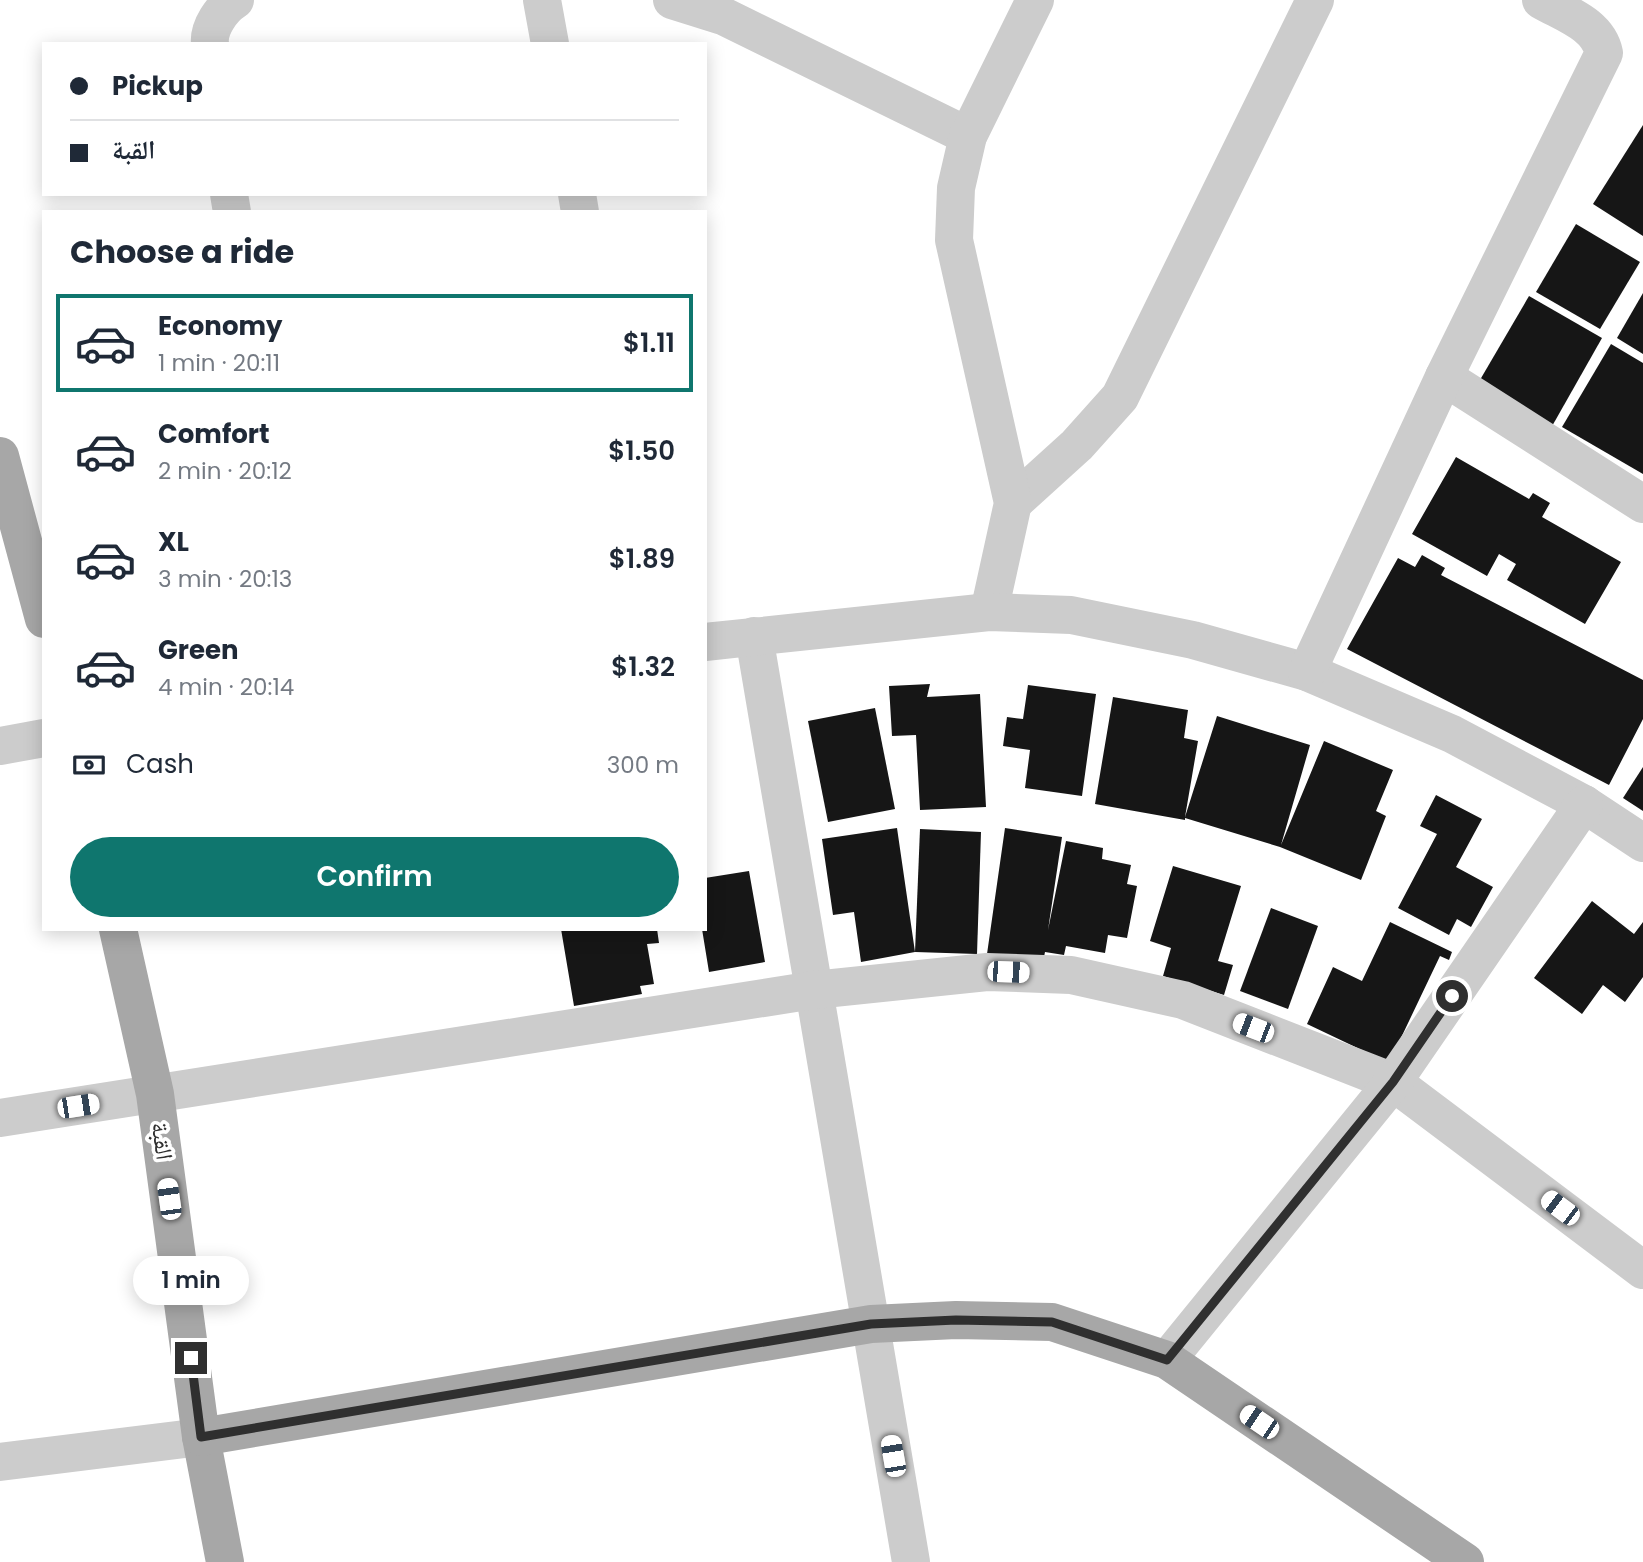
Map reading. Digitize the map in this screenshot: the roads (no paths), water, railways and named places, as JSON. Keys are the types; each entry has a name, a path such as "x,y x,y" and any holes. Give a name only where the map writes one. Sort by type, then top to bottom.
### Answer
{"main road":[{"path":"0,457 42,612"},
{"name":"القبة","path":"118,931 155,1094 201,1437 225,1562"},
{"path":"201,1437 871,1324 956,1320 1052,1322 1167,1360 1465,1562"}],"street":[{"path":"210,42 209,34 226,5 235,0"},
{"path":"542,0 550,42"},
{"path":"672,0 723,16 968,136"},
{"path":"989,612 1013,503 954,240 956,188 968,136 1035,0"},
{"path":"1013,503 1077,444 1120,397 1315,0"},
{"path":"1307,672 1444,377 1604,52 1601,40 1594,30 1541,0"},
{"path":"1444,377 1643,504"},
{"path":"707,642 989,612 1071,615 1194,639 1307,672 1452,734 1584,804 1643,843"},
{"path":"754,635 911,1562"},
{"path":"0,746 42,738"},
{"path":"1167,1360 1393,1082 1584,804"},
{"path":"0,1118 814,990 986,972 1072,975 1183,1000 1393,1082 1643,1270"},
{"path":"0,1462 201,1437"}]}
